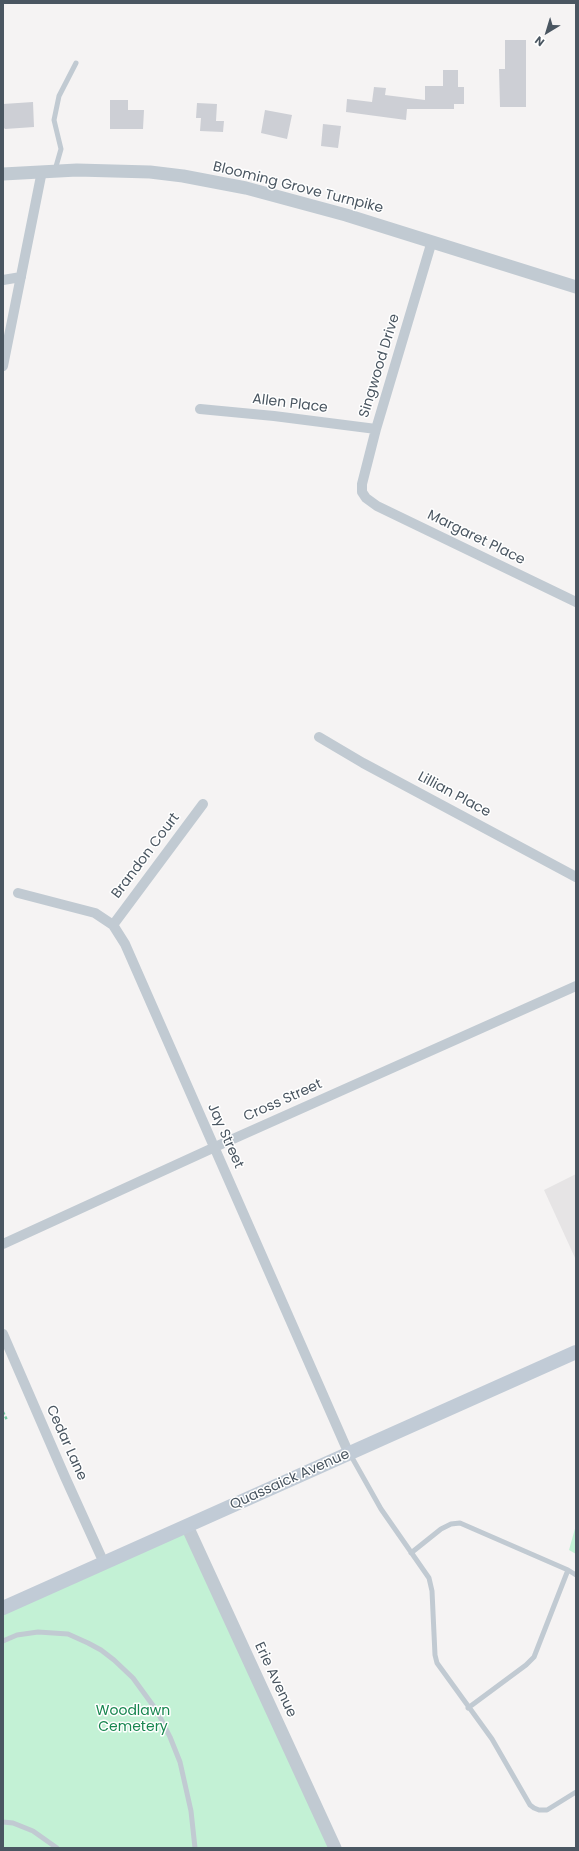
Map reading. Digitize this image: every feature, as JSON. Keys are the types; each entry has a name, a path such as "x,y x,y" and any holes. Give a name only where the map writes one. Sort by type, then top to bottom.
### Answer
{"main road":[{"name":"Quassaick Avenue","path":"3,1608 576,1352"}],"street":[{"name":"Blooming Grove Turnpike","path":"3,174 48,171 150,172 211,181 246,188 330,210 576,287"},
{"path":"3,366 21,277 48,171"},
{"name":"Singwood Drive","path":"366,498 362,492 362,484 376,429 432,241"},
{"path":"3,280 21,277"},
{"name":"Allen Place","path":"200,409 274,416 376,429"},
{"name":"Margaret Place","path":"366,498 377,506 576,602"},
{"name":"Lillian Place","path":"320,737 363,763 576,877"},
{"name":"Brandon Court","path":"113,925 203,804"},
{"name":"Jay Street","path":"18,893 95,913 113,925 125,944 349,1454"},
{"name":"Cross Street","path":"3,1244 215,1147 576,986"},
{"name":"Cedar Lane","path":"3,1334 104,1563"},
{"name":"Erie Avenue","path":"187,1526 335,1848"}],"lane":[{"path":"48,171 61,149 54,120 60,96 76,63"},
{"path":"349,1454 381,1509 428,1578 432,1591 435,1655 437,1663 468,1708 492,1739 534,1808 547,1810 576,1792"},
{"path":"411,1553 441,1529 450,1524 460,1523 568,1570 576,1575"},
{"path":"468,1708 526,1666 534,1658 568,1570"},
{"path":"3,1641 17,1635 38,1632 68,1634 88,1642 101,1650 133,1678 157,1711 180,1762 190,1811 195,1848"},
{"path":"3,1822 13,1823 33,1831 57,1848"}],"path":[{"path":"3,1412 7,1420"}],"shaded area":[{"path":"576,1174 576,1260 544,1190"}],"green space":[{"path":"576,1525 576,1554 569,1550"},
{"name":"Woodlawn Cemetery","path":"187,1526 333,1848 3,1848 3,1608"}],"building":[{"path":"505,40 526,40 526,107 500,107 499,69 505,69"},
{"path":"443,70 458,70 458,87 464,87 464,104 454,104 454,109 407,109 406,120 346,112 347,99 372,102 374,87 386,88 385,95 425,100 425,86 443,86"},
{"path":"110,100 128,100 128,110 144,110 143,129 110,129"},
{"path":"33,102 34,127 5,129 3,127 3,104"},
{"path":"197,103 217,104 216,121 224,121 223,132 200,131 201,118 196,118"},
{"path":"265,110 292,115 287,139 261,133"},
{"path":"323,124 341,126 338,148 321,146"}]}
